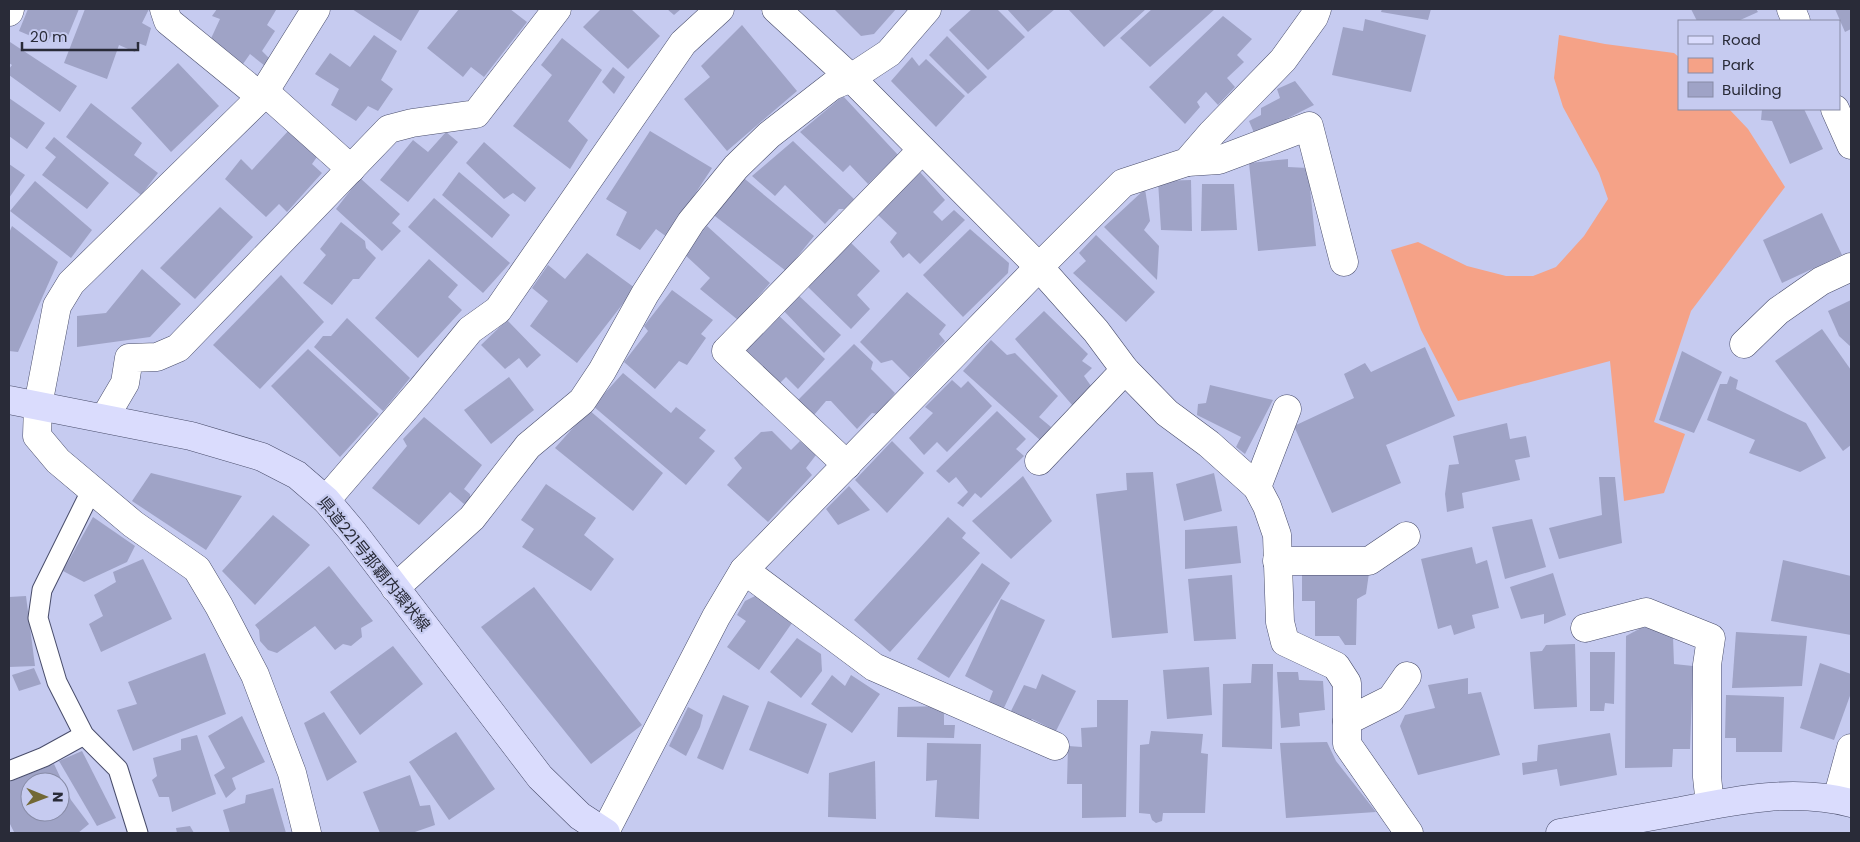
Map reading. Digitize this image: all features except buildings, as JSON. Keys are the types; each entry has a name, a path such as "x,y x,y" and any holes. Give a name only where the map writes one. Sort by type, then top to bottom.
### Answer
{"main road":[{"name":"県道221号那覇内環状線","path":"9,400 104,417 191,436 262,457 297,475 326,500 353,532 540,777 580,816 605,833"},
{"path":"1560,833 1746,799 1781,797 1844,801"}],"street":[{"path":"164,9 168,21 263,95 351,169"},
{"path":"307,833 292,773 254,675 219,606 197,569 133,524 58,461 37,436 38,405 57,306 72,283 263,95 316,9"},
{"path":"104,417 125,383 129,358 157,357 178,348 389,129 412,123 476,114 557,9"},
{"path":"326,500 470,330 498,310 683,43 720,9"},
{"path":"776,9 851,78 1039,267 1096,331 1125,370 1167,413 1209,444 1258,487 1268,506 1277,535 1280,622 1285,642 1336,666 1347,684 1347,744 1409,833"},
{"path":"395,588 472,518 528,446 582,401 602,371 690,222 736,167 769,135 832,86 851,78 889,54 926,9"},
{"path":"1187,162 1283,60 1314,17 1317,9"},
{"path":"1835,110 1851,145"},
{"path":"605,833 716,617 744,570 1123,183 1187,162 1219,160 1310,126 1344,262"},
{"path":"847,465 726,351 922,150"},
{"path":"1744,344 1778,311 1821,281 1851,267"},
{"path":"1039,462 1125,370"},
{"path":"1258,487 1287,409"},
{"path":"1278,561 1369,561 1406,536"},
{"path":"744,570 874,667 1055,746"},
{"path":"1585,628 1646,612 1711,638 1707,665 1707,777 1710,805"},
{"path":"1347,721 1391,699 1407,676"},
{"path":"1844,801 1851,748"}],"lane":[{"path":"92,489 42,590 38,618 57,682 84,734 118,769 138,833"},
{"path":"9,771 44,757 84,734"}],"green space":[{"path":"1559,35 1605,44 1674,53 1678,56 1678,110 1730,110 1748,129 1785,187 1691,311 1654,422 1685,434 1664,493 1624,501 1610,361 1458,401 1421,330 1391,250 1418,242 1467,266 1506,276 1533,276 1556,267 1584,236 1608,199 1599,173 1563,107 1554,78"}]}
